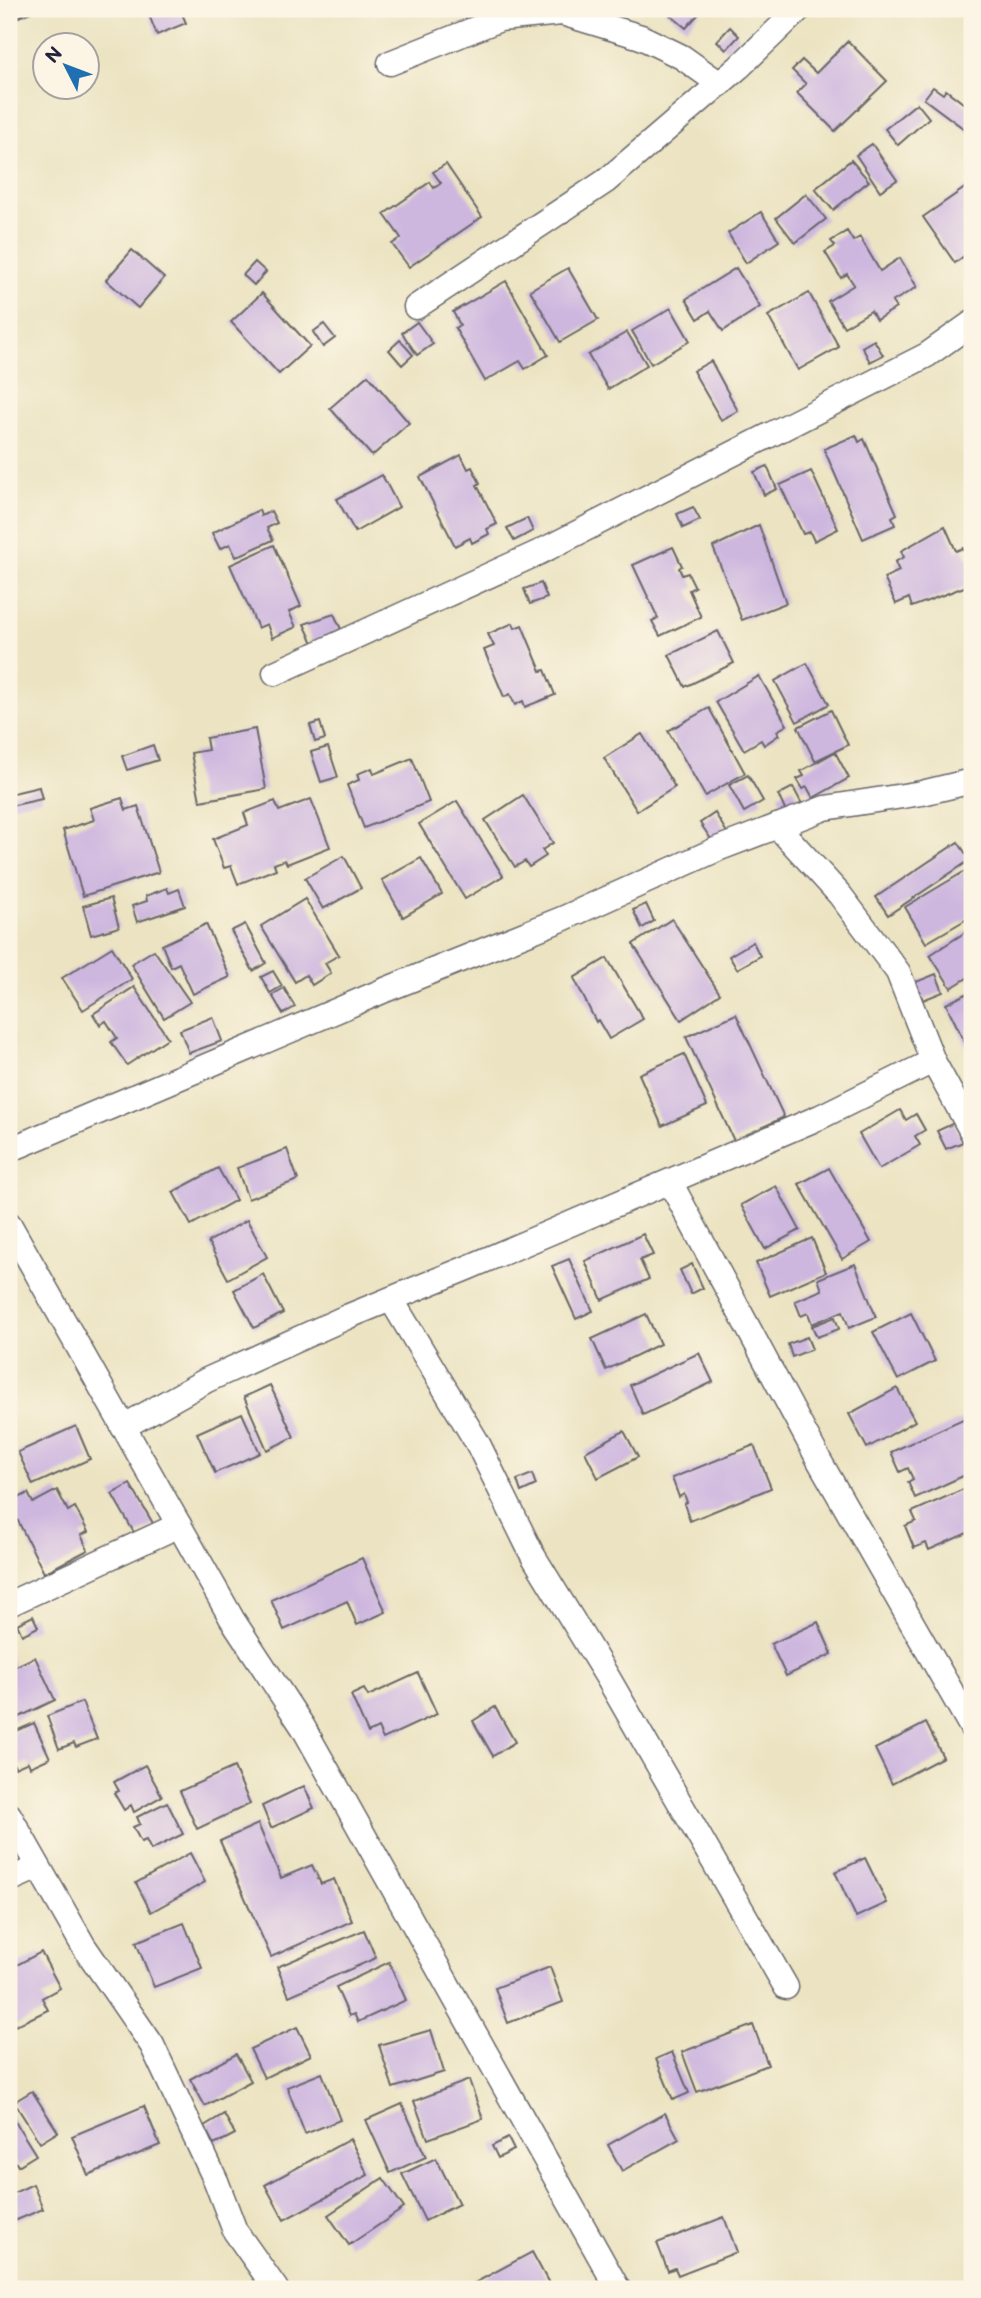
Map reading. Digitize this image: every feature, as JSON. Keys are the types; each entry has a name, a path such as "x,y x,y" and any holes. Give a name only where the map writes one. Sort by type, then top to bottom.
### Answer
{"street":[{"path":"416,307 606,181 720,84 799,9"},
{"path":"390,63 500,19 562,13 641,37 682,57 720,84"},
{"path":"275,673 540,552 927,355 972,323"},
{"path":"9,1150 777,826 825,808 922,793 972,781"},
{"path":"777,826 840,895 898,972 933,1061 972,1132"},
{"path":"123,1427 207,1380 820,1117 933,1061"},
{"path":"670,1182 820,1462 972,1728"},
{"path":"9,1224 232,1619 303,1727 618,2289"},
{"path":"391,1299 478,1444 533,1554 608,1678 786,1987"},
{"path":"9,1604 179,1525"},
{"path":"9,1815 83,1945 152,2045 216,2181 235,2231 276,2289"},
{"path":"9,1880 38,1867"}],"building":[{"path":"9,9 32,9 33,11 9,21"},
{"path":"180,9 186,23 157,35 147,10"},
{"path":"663,9 703,9 686,28"},
{"path":"730,27 739,36 726,50 717,41"},
{"path":"848,41 887,81 835,131 797,93 806,84 792,70 802,60 816,73"},
{"path":"933,87 943,94 946,90 972,110 971,134 924,99"},
{"path":"917,103 929,118 898,145 885,129"},
{"path":"872,144 897,180 880,191 856,155"},
{"path":"851,160 869,181 833,210 815,189"},
{"path":"446,164 482,217 409,267 392,244 401,238 384,214 430,182 434,188 441,183 433,172"},
{"path":"972,183 972,255 969,252 955,263 923,217"},
{"path":"806,194 826,219 795,243 776,218"},
{"path":"761,212 779,241 746,263 728,233"},
{"path":"847,231 853,241 860,237 880,271 900,258 917,287 892,302 896,308 876,320 871,311 844,327 828,301 854,285 847,274 841,278 825,252 835,246 831,241"},
{"path":"132,250 164,278 138,308 106,280"},
{"path":"255,262 266,272 254,285 243,275"},
{"path":"568,268 598,320 560,342 530,290"},
{"path":"736,268 760,307 723,331 710,311 698,319 686,299"},
{"path":"506,281 548,355 525,369 520,361 485,381 455,328 460,325 453,312"},
{"path":"262,293 310,346 279,374 231,322"},
{"path":"809,293 839,347 798,370 768,316"},
{"path":"671,308 690,341 651,364 632,331"},
{"path":"417,322 433,344 417,355 402,333"},
{"path":"324,324 335,338 323,347 313,332"},
{"path":"627,332 647,365 608,389 588,355"},
{"path":"400,340 413,355 402,365 389,350"},
{"path":"874,340 883,355 870,362 862,347"},
{"path":"711,361 738,411 721,420 693,371"},
{"path":"368,375 409,423 372,456 330,408"},
{"path":"856,435 859,442 864,439 897,514 892,517 895,525 863,539 824,449"},
{"path":"461,455 468,469 472,467 480,483 477,485 497,524 487,529 489,534 472,543 470,538 455,546 420,477"},
{"path":"767,466 777,489 764,495 754,472"},
{"path":"811,471 838,529 814,541 810,532 803,534 780,485"},
{"path":"382,475 399,507 355,532 337,499"},
{"path":"693,507 700,520 683,528 677,514"},
{"path":"259,510 261,516 271,511 277,523 267,528 273,540 236,557 230,544 220,549 212,533"},
{"path":"527,518 533,531 514,541 507,528"},
{"path":"759,525 786,603 742,620 713,547"},
{"path":"945,526 956,551 963,548 968,559 972,557 972,584 912,607 909,598 896,604 884,578 899,571 895,562 904,557 901,551"},
{"path":"274,545 301,606 289,612 296,627 272,638 267,624 258,628 230,565"},
{"path":"673,547 682,566 679,568 682,575 688,573 695,587 689,590 701,617 660,636 652,621 658,618 633,565"},
{"path":"541,583 547,598 530,604 524,589"},
{"path":"334,614 341,629 313,643 304,624"},
{"path":"513,623 515,628 522,625 541,671 545,670 555,695 525,707 523,701 515,705 510,694 504,697 484,650 494,646 488,634"},
{"path":"718,631 734,663 685,687 669,655"},
{"path":"807,663 829,704 797,722 775,681"},
{"path":"759,676 787,725 777,731 779,735 764,745 761,740 744,750 716,702"},
{"path":"709,708 745,773 705,796 668,731"},
{"path":"831,710 848,745 815,761 798,727"},
{"path":"320,722 325,739 315,742 310,725"},
{"path":"255,729 266,789 200,801 191,753 208,750 206,738"},
{"path":"642,734 675,787 637,811 604,758"},
{"path":"153,745 158,760 127,770 122,756"},
{"path":"328,747 338,777 321,782 311,752"},
{"path":"835,752 849,778 813,798 807,787 803,789 797,779 804,776 801,771"},
{"path":"412,758 429,802 364,828 347,785 359,780 357,774 372,768 374,774"},
{"path":"748,775 763,801 744,812 729,785"},
{"path":"39,787 42,799 10,806 9,794"},
{"path":"793,787 802,804 786,812 778,795"},
{"path":"523,795 553,843 542,850 546,856 529,867 525,861 515,867 485,820"},
{"path":"122,798 126,810 138,806 159,872 83,896 63,830 94,820 90,808"},
{"path":"311,799 330,847 287,864 285,860 274,864 276,869 238,884 231,866 224,868 213,839 248,825 244,813 275,801 279,811"},
{"path":"457,801 503,876 465,899 419,824"},
{"path":"715,813 729,836 715,845 700,823"},
{"path":"958,842 970,860 888,915 876,897"},
{"path":"344,856 361,888 323,909 305,878"},
{"path":"421,858 442,894 403,917 382,880"},
{"path":"972,867 972,916 926,943 905,907"},
{"path":"167,888 169,893 179,889 185,906 137,922 132,906 147,901 146,896"},
{"path":"111,898 119,927 91,935 83,906"},
{"path":"305,899 339,955 325,963 331,973 312,985 306,975 295,982 261,926"},
{"path":"646,904 654,921 642,928 633,910"},
{"path":"672,919 720,994 681,1020 633,944"},
{"path":"206,924 230,977 193,994 179,963 171,967 162,945"},
{"path":"245,924 266,963 253,971 231,931"},
{"path":"972,928 972,975 951,988 930,955"},
{"path":"753,942 760,956 737,969 729,956"},
{"path":"112,947 132,979 83,1010 62,978"},
{"path":"154,950 190,1002 164,1018 131,964"},
{"path":"607,958 643,1019 609,1039 598,1020 596,1022 574,978"},
{"path":"273,971 282,986 270,993 261,977"},
{"path":"936,974 943,992 923,1000 916,982"},
{"path":"134,987 168,1038 127,1065 111,1042 117,1038 106,1021 100,1025 93,1014"},
{"path":"284,988 295,1007 283,1014 272,995"},
{"path":"972,991 972,1057 946,1004"},
{"path":"736,1014 784,1117 734,1141 686,1037"},
{"path":"213,1017 222,1041 189,1053 180,1030"},
{"path":"684,1054 707,1106 662,1126 639,1074"},
{"path":"900,1110 906,1120 916,1114 925,1130 915,1136 920,1145 879,1169 859,1134"},
{"path":"954,1123 963,1142 946,1149 937,1131"},
{"path":"287,1149 298,1180 248,1199 237,1168"},
{"path":"218,1168 236,1200 191,1225 173,1192"},
{"path":"829,1168 871,1242 842,1259 799,1184"},
{"path":"776,1186 800,1230 765,1249 741,1205"},
{"path":"247,1220 267,1257 228,1279 208,1242"},
{"path":"643,1234 653,1255 640,1260 649,1279 602,1300 585,1261"},
{"path":"812,1238 826,1272 770,1296 756,1263"},
{"path":"569,1259 593,1311 576,1319 552,1266"},
{"path":"692,1264 703,1288 691,1294 680,1270"},
{"path":"855,1264 876,1317 849,1328 843,1311 812,1324 808,1313 801,1316 795,1301 822,1290 818,1279"},
{"path":"263,1274 283,1313 254,1328 234,1290"},
{"path":"911,1313 935,1361 898,1380 873,1332"},
{"path":"646,1314 660,1344 606,1370 592,1339"},
{"path":"835,1317 839,1329 817,1337 812,1326"},
{"path":"807,1337 812,1349 792,1357 788,1344"},
{"path":"699,1353 713,1382 643,1415 630,1385"},
{"path":"270,1385 294,1437 267,1450 244,1397"},
{"path":"897,1388 915,1421 867,1448 849,1414"},
{"path":"242,1413 260,1453 215,1473 197,1433"},
{"path":"965,1418 972,1436 972,1472 915,1498 908,1482 913,1479 908,1468 900,1472 891,1452"},
{"path":"76,1426 90,1459 33,1485 18,1452"},
{"path":"624,1431 638,1457 598,1478 585,1452"},
{"path":"754,1445 771,1488 690,1521 684,1504 687,1502 684,1494 679,1497 672,1478"},
{"path":"532,1474 536,1485 521,1492 517,1480"},
{"path":"130,1484 154,1525 136,1536 112,1494"},
{"path":"968,1487 972,1497 972,1531 929,1550 926,1543 914,1548 905,1526 916,1521 912,1512"},
{"path":"57,1490 68,1511 75,1507 88,1532 81,1535 88,1550 44,1573 9,1503 28,1493 33,1503"},
{"path":"362,1558 386,1612 357,1625 347,1601 284,1630 271,1600"},
{"path":"33,1616 38,1627 22,1635 17,1624"},
{"path":"818,1622 832,1654 786,1676 771,1644"},
{"path":"9,1655 14,1667 35,1657 55,1700 9,1722"},
{"path":"418,1673 437,1714 383,1739 378,1728 368,1733 351,1695 364,1689 368,1696"},
{"path":"82,1702 97,1739 76,1747 74,1743 59,1749 47,1716"},
{"path":"495,1707 515,1742 493,1756 473,1721"},
{"path":"34,1723 50,1758 30,1767 28,1762 15,1768 9,1754 9,1734"},
{"path":"926,1723 943,1757 892,1784 875,1749"},
{"path":"145,1765 162,1796 134,1812 131,1805 124,1810 114,1793 119,1791 114,1782"},
{"path":"234,1767 250,1804 197,1829 180,1791"},
{"path":"304,1786 314,1808 271,1828 262,1806"},
{"path":"167,1802 183,1834 151,1850 146,1840 141,1842 133,1827 140,1824 137,1817"},
{"path":"258,1824 281,1878 312,1865 321,1884 334,1879 352,1921 271,1957 220,1841"},
{"path":"190,1853 205,1882 151,1912 136,1883"},
{"path":"865,1858 887,1903 856,1917 835,1872"},
{"path":"184,1923 202,1968 154,1987 136,1942"},
{"path":"364,1930 376,1958 289,1996 277,1967"},
{"path":"41,1952 60,1988 42,1998 48,2010 15,2026 9,2014 9,1969"},
{"path":"389,1962 406,2000 358,2022 354,2014 349,2016 336,1987"},
{"path":"550,1967 563,2002 508,2023 495,1988"},
{"path":"753,2025 768,2065 697,2092 682,2052"},
{"path":"297,2027 311,2055 264,2078 250,2049"},
{"path":"431,2030 444,2072 393,2088 379,2045"},
{"path":"672,2052 689,2093 673,2100 656,2059"},
{"path":"236,2054 251,2081 205,2106 190,2079"},
{"path":"322,2073 340,2120 305,2134 287,2087"},
{"path":"469,2080 483,2119 428,2139 414,2101"},
{"path":"32,2091 58,2132 40,2143 14,2102"},
{"path":"402,2104 426,2157 390,2173 366,2120"},
{"path":"144,2106 160,2145 88,2175 72,2136"},
{"path":"9,2112 36,2155 18,2166 9,2151"},
{"path":"665,2113 679,2139 622,2171 608,2145"},
{"path":"224,2114 235,2134 214,2145 204,2126"},
{"path":"508,2138 514,2150 498,2158 492,2146"},
{"path":"350,2139 368,2175 284,2220 265,2185"},
{"path":"436,2158 459,2204 425,2221 402,2174"},
{"path":"383,2178 404,2208 349,2245 328,2215"},
{"path":"33,2184 43,2209 12,2222 9,2195"},
{"path":"724,2217 737,2252 678,2275 675,2268 668,2271 657,2243"},
{"path":"532,2252 552,2289 470,2289 469,2286"}]}
